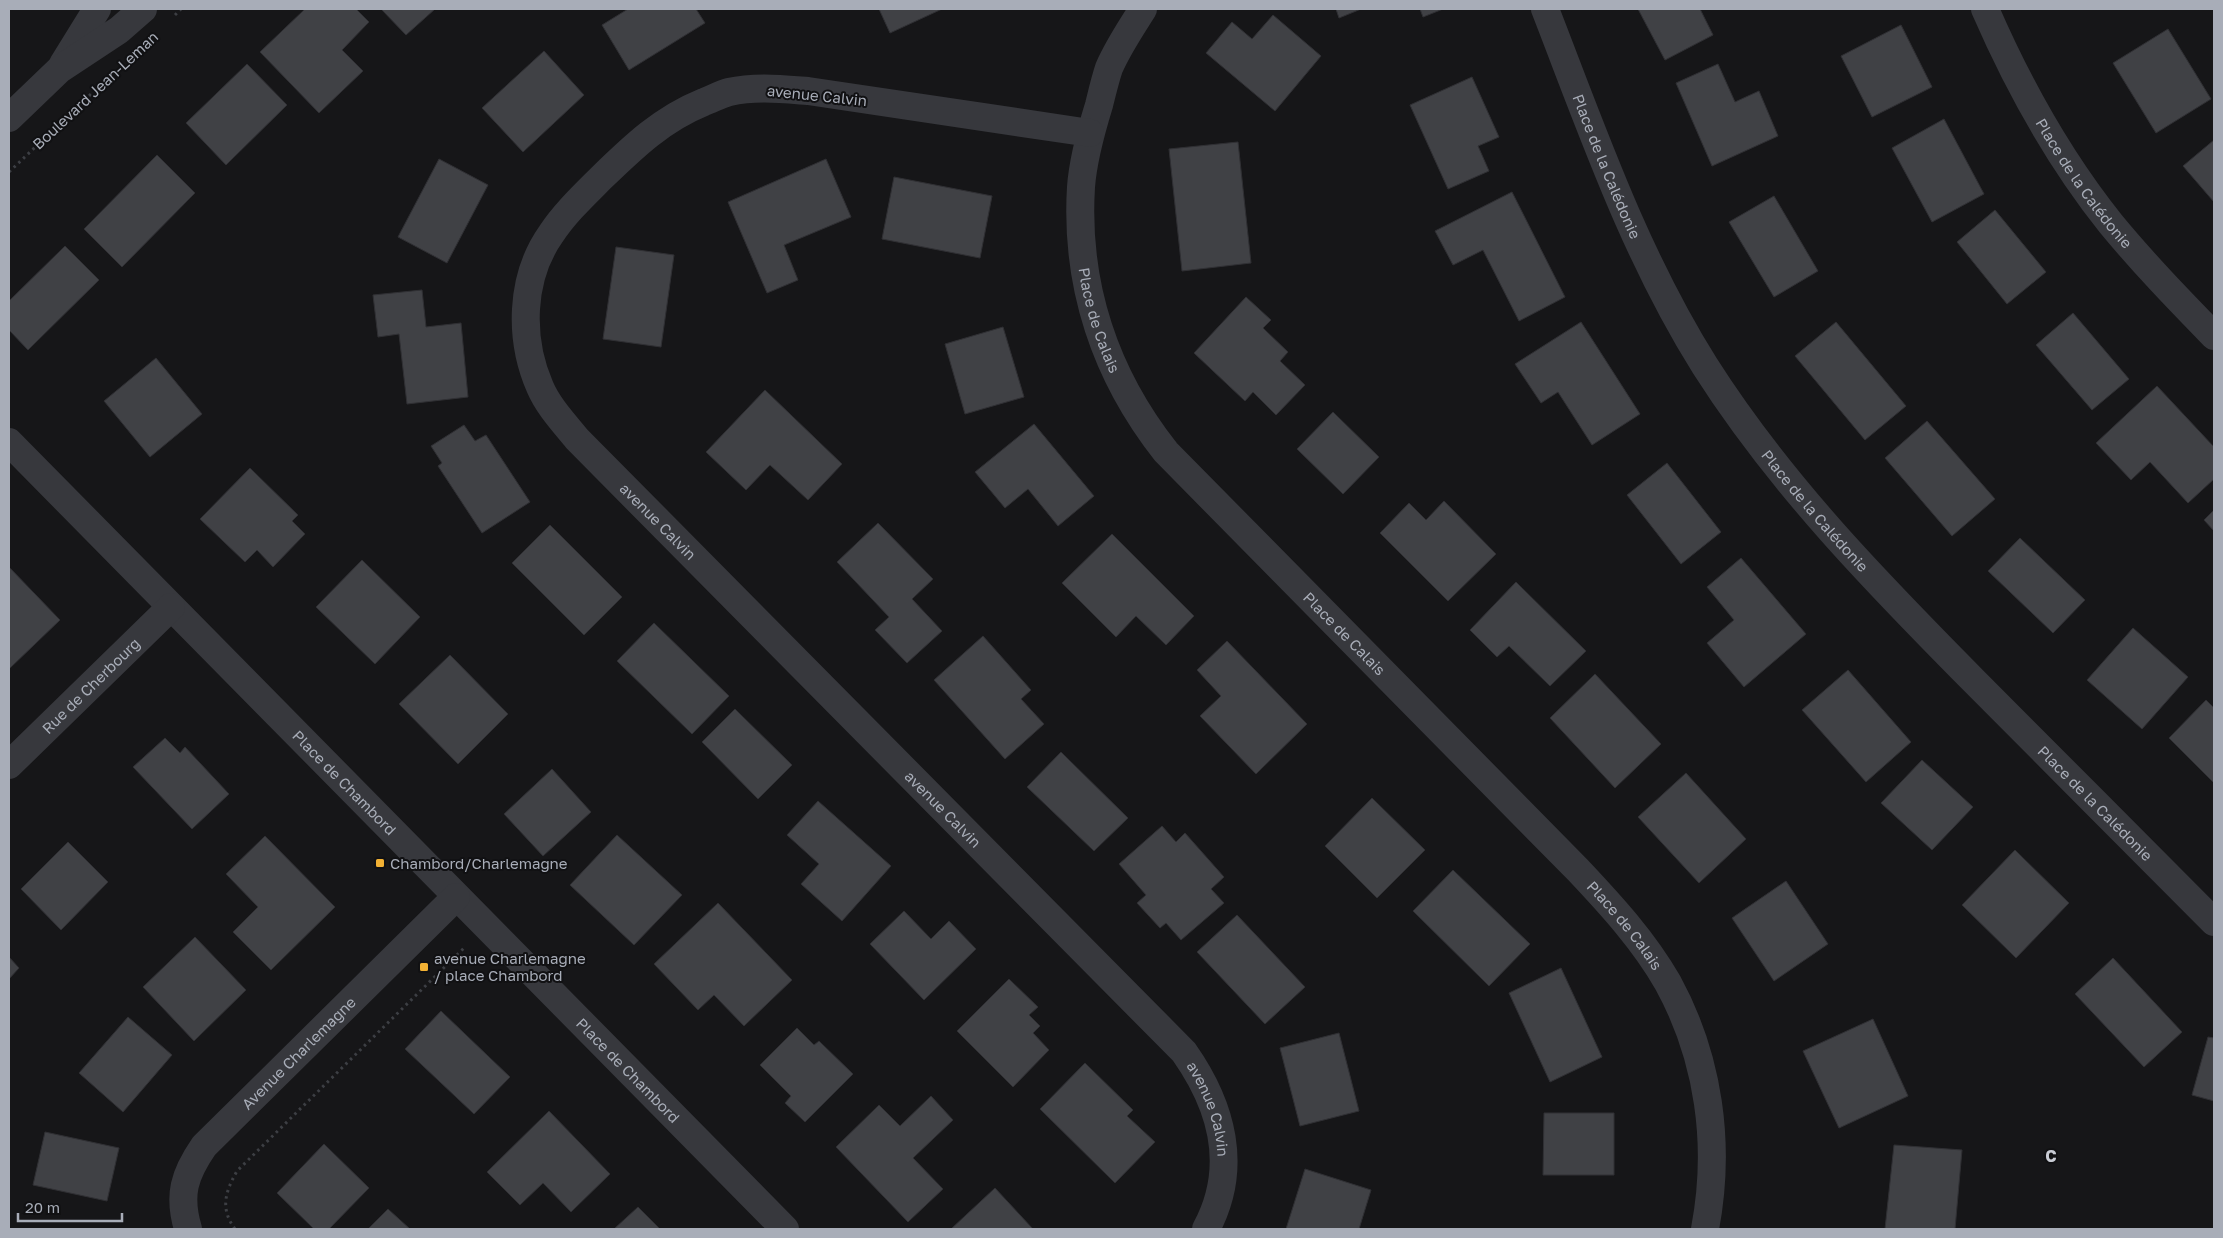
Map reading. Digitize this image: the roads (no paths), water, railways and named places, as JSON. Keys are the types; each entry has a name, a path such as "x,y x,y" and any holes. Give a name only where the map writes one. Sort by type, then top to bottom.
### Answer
{"street":[{"name":"Boulevard Jean-Leman","path":"60,69 97,9"},
{"name":"Boulevard Jean-Leman","path":"9,118 60,69 119,30 143,9"},
{"name":"Place de Calais","path":"1143,9 1122,41 1109,70 1090,134 1082,186 1081,223 1090,299 1103,344 1130,400 1147,428 1166,452 1578,870 1612,906 1644,947 1668,983 1689,1028 1704,1072 1712,1119 1709,1206 1705,1229"},
{"name":"Place de la Calédonie","path":"1545,9 1620,202 1640,246 1682,328 1729,403 1785,477 1863,567 2214,922"},
{"name":"Place de la Calédonie","path":"1985,9 2018,81 2046,131 2076,176 2110,223 2146,266 2214,336"},
{"name":"avenue Calvin","path":"1090,134 808,92 766,88 728,92 688,108 661,124 629,151 569,210 550,236 535,264 526,298 526,332 530,361 540,388 554,410 577,439 1184,1052 1201,1077 1213,1103 1221,1133 1224,1158 1221,1185 1214,1214 1206,1229"},
{"name":"Place de Chambord","path":"9,442 785,1229"},
{"name":"Rue de Cherbourg","path":"9,765 171,607"},
{"name":"Avenue Charlemagne","path":"188,1229 184,1214 185,1178 204,1146 456,897"}],"place":[{"name":"Chambord/Charlemagne","path":"380,863"},
{"name":"avenue Charlemagne / place Chambord","path":"424,967"}],"district":[{"name":"C","path":"2051,1156"}]}
